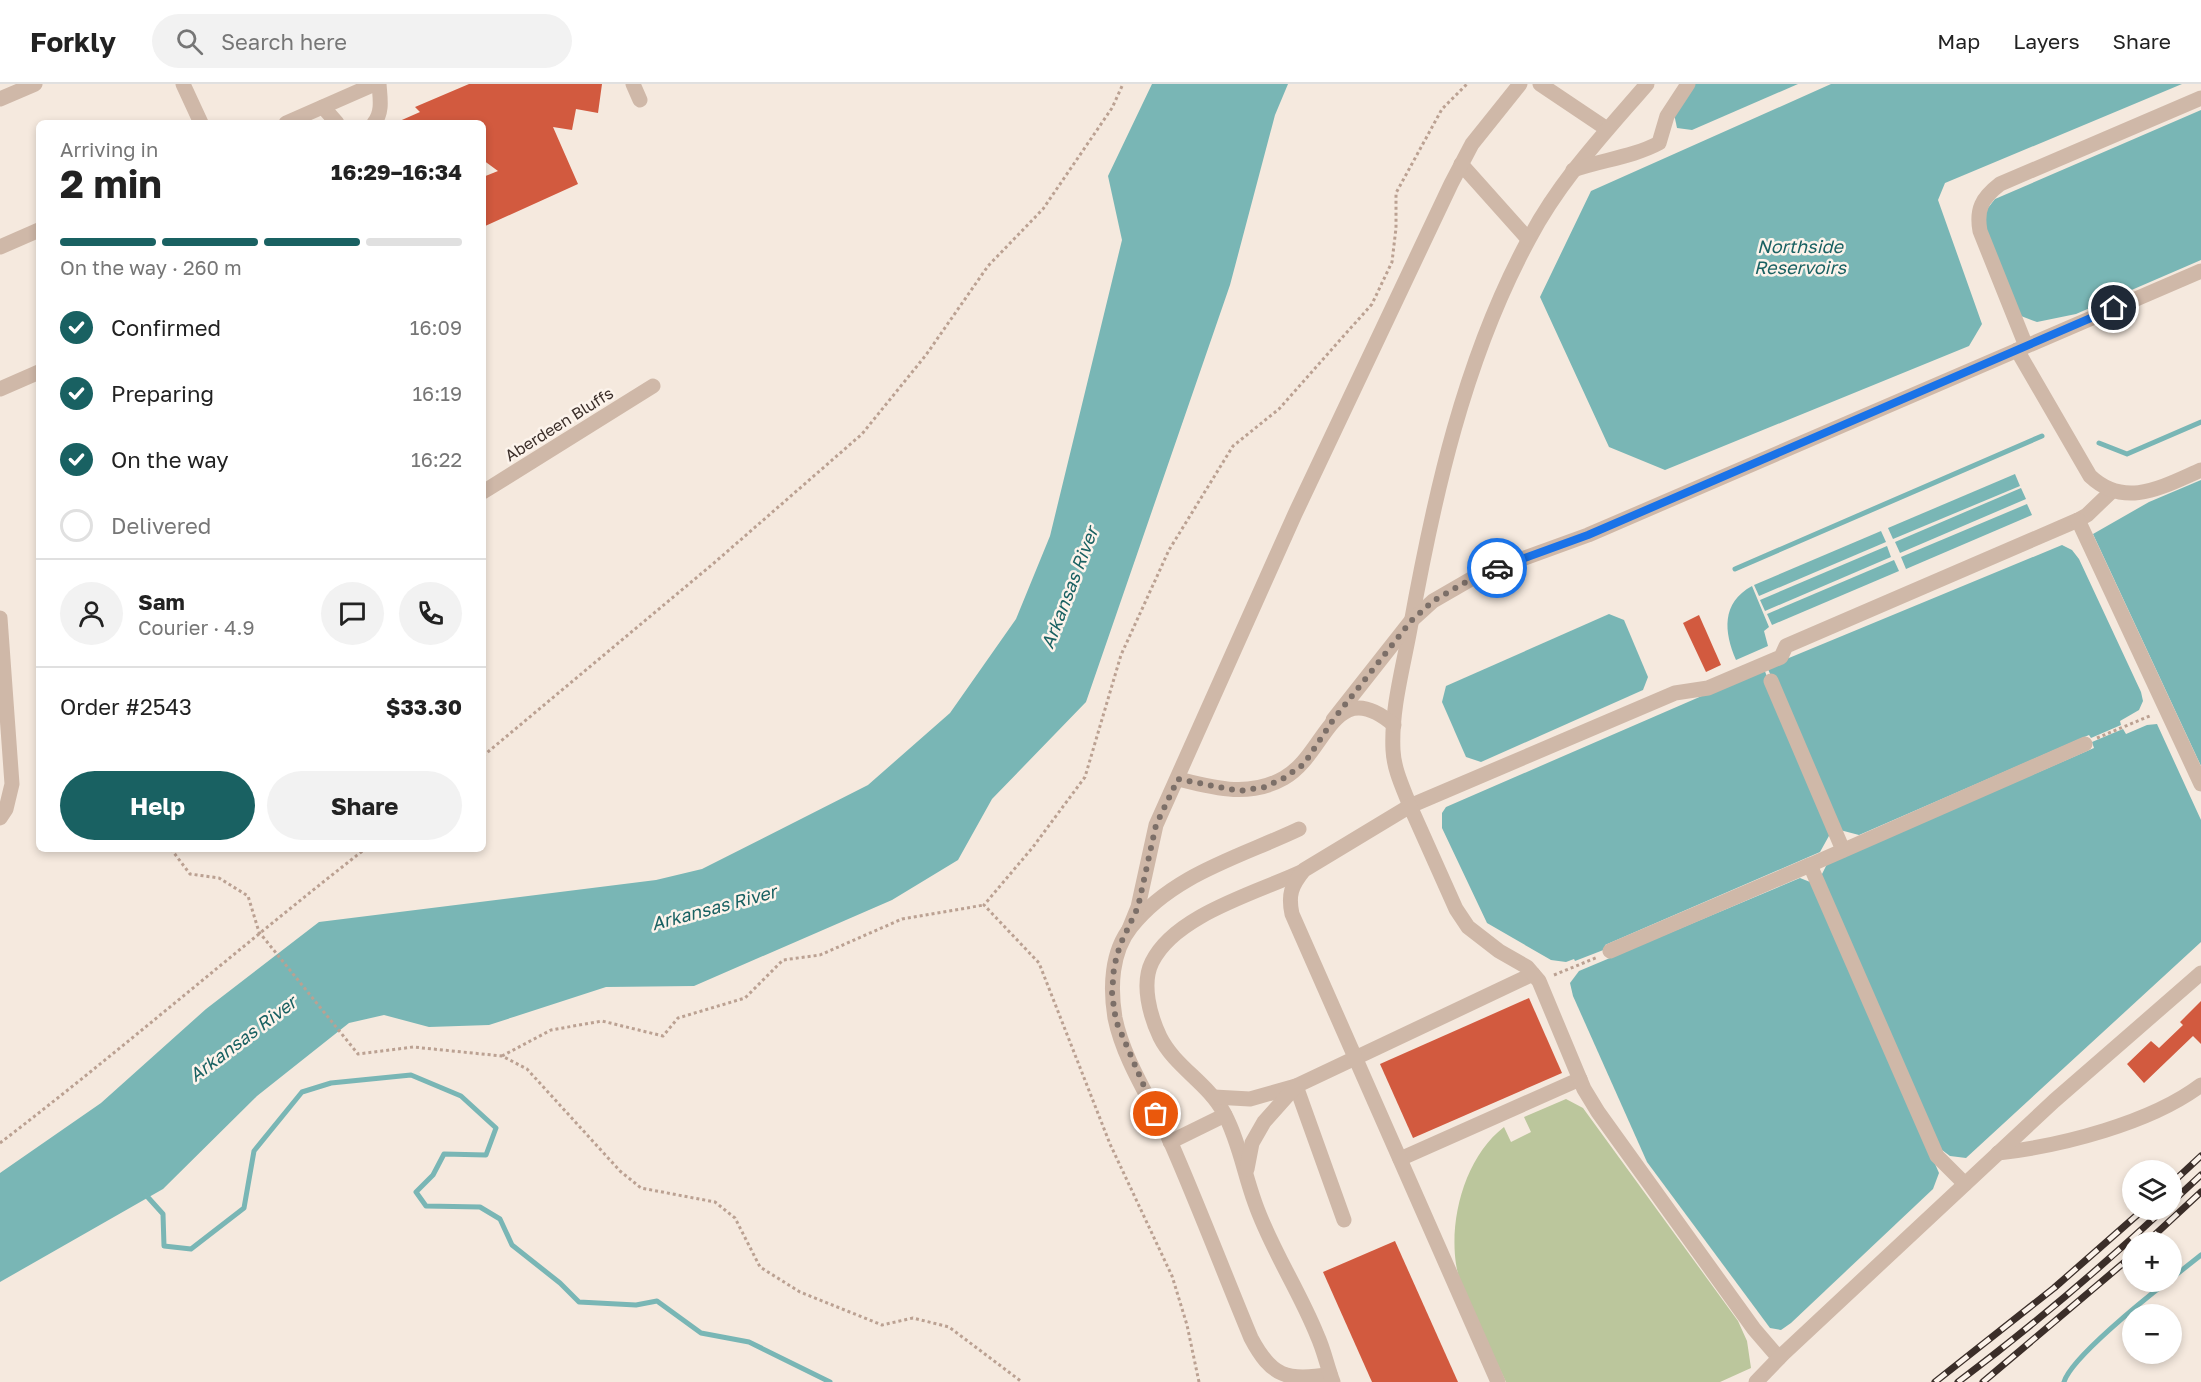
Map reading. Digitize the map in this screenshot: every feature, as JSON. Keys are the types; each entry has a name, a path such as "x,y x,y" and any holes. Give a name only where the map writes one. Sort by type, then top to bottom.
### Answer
{"street":[{"path":"0,99 36,84"},
{"path":"183,84 200,120"},
{"path":"293,120 377,84 381,106 376,120"},
{"path":"633,84 640,100"},
{"path":"1520,84 1472,144 1461,164 1300,503 1153,836 1138,907 1120,945 1114,967 1112,994 1116,1021 1125,1047 1170,1142 1251,1338 1263,1360 1276,1371 1293,1380 1332,1378 1318,1335 1278,1256 1255,1204 1235,1138 1225,1114 1214,1097 1163,1043 1155,1026 1149,1003 1148,984 1151,963 1172,937 1202,916 1304,870 1410,806 1674,693 1708,688 1780,657 1786,646 2078,520 2087,515 2112,491"},
{"path":"1540,84 1607,129"},
{"path":"1647,84 1554,195 1528,239 1503,292 1472,372 1441,474 1411,621 1394,725 1393,751 1397,773 1410,806 1456,909 1468,927 1499,951 1527,967 1536,978 1580,1079 1598,1112 1754,1329 1779,1358"},
{"path":"1573,170 1642,152 1659,143 1666,116 1688,84"},
{"path":"2201,98 2000,184 1987,194 1977,215 1980,231 2021,348 2090,476 2103,488 2120,494 2140,493 2201,470"},
{"path":"323,107 334,120"},
{"path":"1461,164 1528,239"},
{"path":"0,247 36,231"},
{"path":"1178,779 1239,791 1265,787 1284,778 1304,764 1333,720 1411,621 1433,601 1478,575 1588,535 2201,271"},
{"path":"0,389 36,373"},
{"name":"Aberdeen Bluffs","path":"486,490 654,386"},
{"path":"2078,520 2201,784"},
{"path":"0,618 12,784 6,809 0,818"},
{"path":"1771,681 1843,850"},
{"path":"1333,720 1348,710 1365,708 1377,711 1394,725"},
{"path":"1610,951 2085,744"},
{"path":"1129,929 1158,900 1182,882 1299,829"},
{"path":"1810,864 1937,1155 1965,1184"},
{"path":"1304,870 1292,884 1289,899 1292,914 1498,1382"},
{"path":"1756,1382 1998,1153 2201,973"},
{"path":"1214,1097 1250,1099 1296,1086 1355,1057 1536,978"},
{"path":"1400,1159 1580,1079"},
{"path":"1998,1153 2039,1148 2099,1131 2160,1109 2201,1085"},
{"path":"1248,1181 1247,1163 1252,1143 1277,1104 1296,1086"},
{"path":"1296,1086 1344,1220"},
{"path":"1170,1142 1225,1114"}],"path":[{"path":"486,753 714,563 862,434 926,355 988,266 1043,209 1112,108 1123,84"},
{"path":"2085,744 2166,708"},
{"path":"173,852 190,874 219,878 248,896 259,932 358,1054 413,1047 502,1056 527,1070 620,1171 641,1188 715,1202 735,1218 760,1267 800,1292 882,1325 913,1318 949,1327 1022,1382"},
{"path":"0,1143 85,1078 259,932 361,852"},
{"path":"502,1056 551,1030 602,1021 663,1036 678,1018 745,999 783,960 820,955 902,919 984,905"},
{"path":"1536,978 1610,951"}],"green space":[{"path":"1566,1099 1583,1108 1738,1321 1747,1341 1751,1368 1720,1382 1506,1382 1470,1306 1459,1276 1454,1246 1458,1208 1470,1171 1479,1154 1491,1139 1504,1127 1511,1142 1531,1132 1524,1117"}],"water":[{"name":"Arkansas River","path":"1152,84 1288,84 1275,115 1230,285 1086,702 992,799 958,860 892,900 694,986 606,987 489,1025 429,1027 384,1015 349,1023 257,1096 163,1189 0,1282 0,1173 101,1103 206,1009 319,922 656,880 702,869 868,785 950,713 1016,619 1050,536 1122,240 1108,176"},
{"path":"1692,84 1798,84 1692,130 1677,128 1673,109"},
{"name":"Northside Reservoirs","path":"1831,84 2182,84 1945,183 1938,200 1982,324 1969,346 1665,470 1609,447 1540,297 1591,191"},
{"path":"2201,110 2201,260 2076,314 2037,322 2021,316 1985,228 1984,213 1995,199"},
{"path":"2015,474 2020,486 1893,539 1888,528"},
{"path":"2201,480 2201,766 2093,534 2149,502"},
{"path":"2021,488 2026,499 1900,553 1895,542"},
{"path":"2027,504 2032,515 1906,569 1901,557"},
{"path":"1881,531 1886,542 1759,596 1754,585"},
{"path":"2062,545 2072,550 2079,559 2141,692 2143,701 2139,710 2120,721 2121,725 2091,738 2089,735 1859,835 1840,830 1767,667"},
{"path":"1887,546 1891,557 1765,611 1760,600"},
{"path":"1894,560 1899,571 1772,625 1767,614"},
{"path":"1752,586 1769,627 1764,631 1768,646 1736,660 1729,639 1728,619 1735,601"},
{"path":"1609,614 1624,620 1648,677 1643,690 1481,762 1466,757 1442,702 1446,686"},
{"path":"1764,669 1830,834 1820,852 1605,945 1606,949 1575,961 1574,959 1566,962 1551,960 1487,923 1442,828 1442,813 1446,807"},
{"path":"2157,724 2201,820 2201,942 1966,1158 1950,1156 1938,1147 1821,876 1827,864 2094,748 2092,742 2123,729 2126,734 2147,725"},
{"path":"1800,878 1810,882 1816,892 1939,1173 1933,1189 1781,1330 1770,1328 1647,1162 1573,996 1570,983 1579,971"}],"building":[{"path":"469,84 602,84 598,113 576,109 572,130 553,127 578,184 486,226 486,176 498,171 486,162 486,120 402,120 420,112 415,107"},
{"path":"1699,615 1721,665 1706,672 1683,623"},
{"path":"1529,998 1562,1073 1413,1138 1380,1064"},
{"path":"2201,1001 2201,1044 2193,1036 2144,1083 2127,1064 2151,1041 2159,1048 2183,1025 2180,1022"},
{"path":"1395,1241 1458,1382 1372,1382 1323,1272"}],"waterway":[{"path":"2099,443 2127,454 2201,422"},
{"path":"1735,569 2042,436"},
{"path":"145,1194 163,1214 164,1246 191,1249 244,1208 254,1151 302,1092 331,1083 411,1075 461,1096 496,1128 486,1155 444,1154 433,1175 416,1192 426,1206 480,1207 500,1219 512,1245 560,1283 579,1302 636,1305 657,1301 701,1333 749,1342 830,1382"},
{"path":"2182,1270 2201,1255"},
{"path":"2064,1382 2080,1358 2094,1344 2154,1292"}],"railway":[{"path":"2182,1174 2201,1156"},
{"path":"2182,1193 2201,1175"},
{"path":"2158,1232 2201,1192"},
{"path":"1935,1382 2054,1288 2131,1220"},
{"path":"1958,1382 2063,1298 2152,1220"},
{"path":"1983,1382 2122,1264"}],"way so far":[{"path":"1156,1114 1125,1047 1116,1021 1112,994 1114,967 1120,945 1138,907 1149,847 1156,825 1178,779 1216,789 1239,791 1265,787 1284,778 1304,764 1333,720 1411,621 1433,601 1478,575 1497,568"}],"route":[{"path":"1497,568 1588,535 2114,308"}]}
